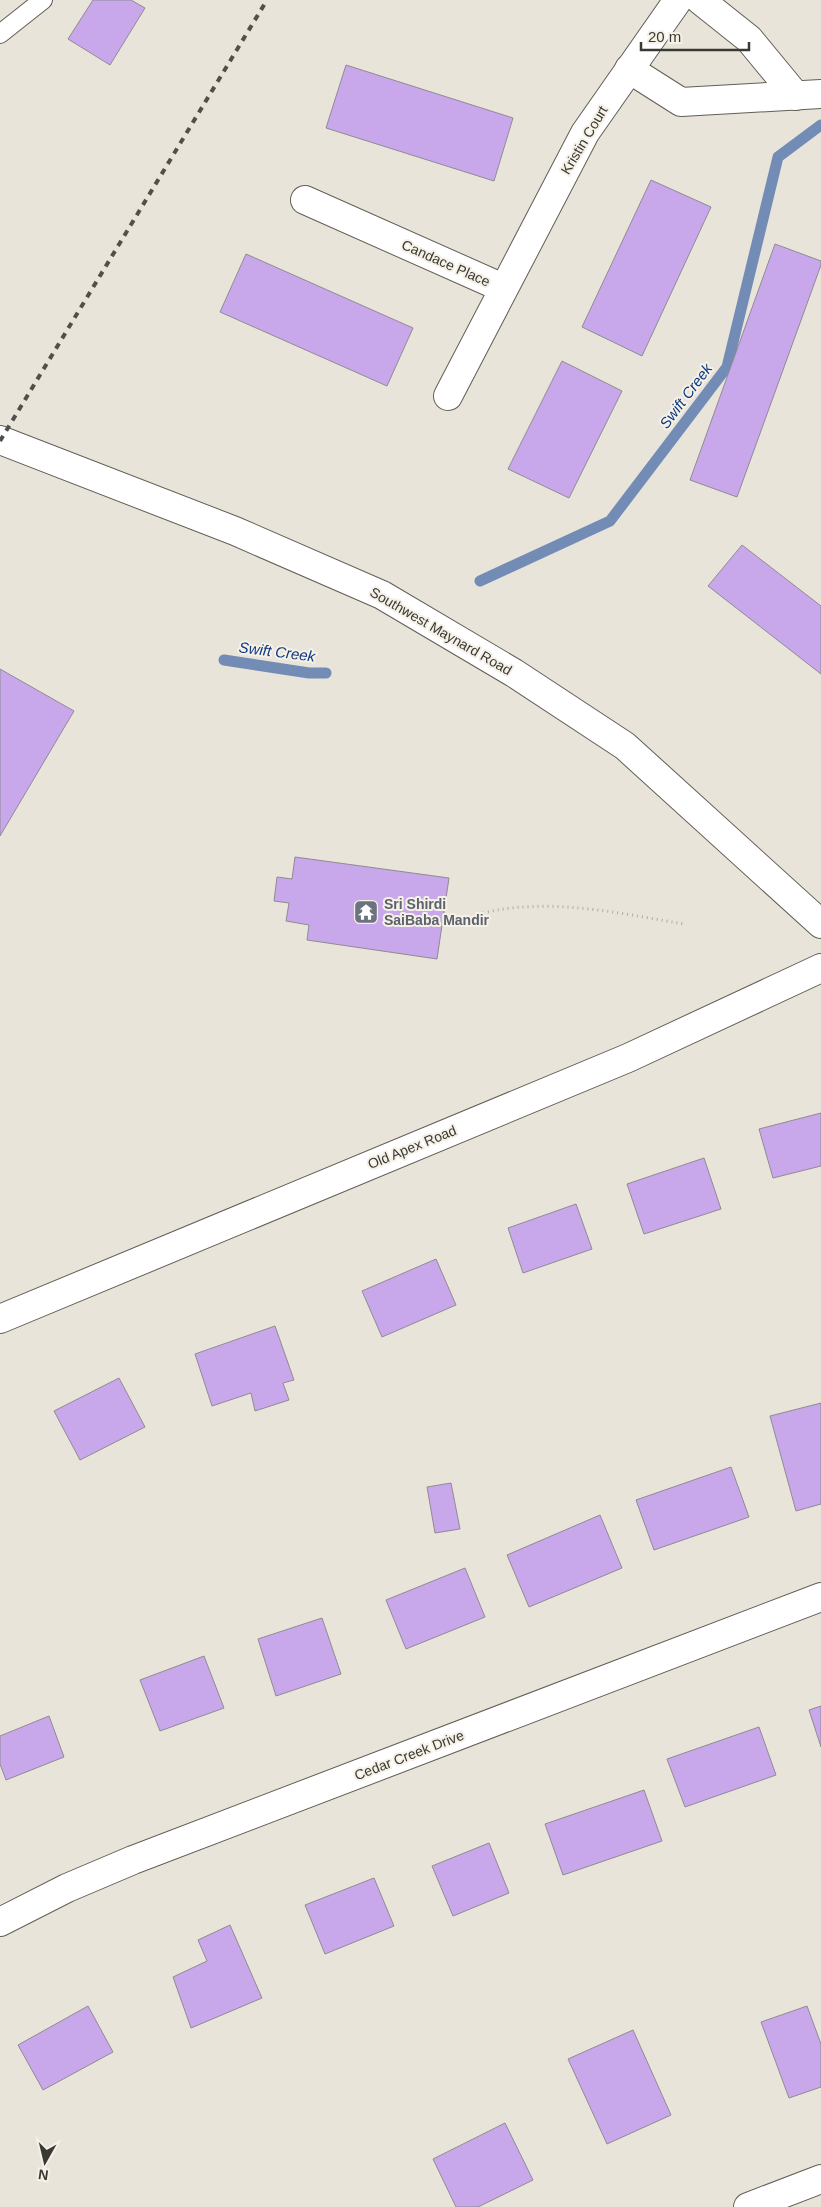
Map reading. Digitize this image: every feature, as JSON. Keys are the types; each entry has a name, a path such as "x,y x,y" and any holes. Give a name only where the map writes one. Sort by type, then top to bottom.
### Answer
{"street":[{"name":"Kristin Court","path":"503,288 585,133 678,0"},
{"path":"700,0 749,39 808,95"},
{"path":"629,68 681,102 808,95"},
{"name":"Candace Place","path":"305,200 503,288 448,396"},
{"name":"Southwest Maynard Road","path":"0,440 235,531 382,595 514,673 625,746 821,924"},
{"name":"Old Apex Road","path":"0,1319 628,1058 821,968"},
{"name":"Cedar Creek Drive","path":"0,1922 66,1888 133,1860 821,1596"},
{"path":"748,2207 821,2179"}],"lane":[{"path":"0,34 43,0"}],"path":[{"path":"482,913 494,910 554,906 608,911 684,924"}],"building":[{"path":"93,0 131,0 145,8 110,65 68,39"},
{"path":"346,65 513,118 494,181 326,128"},
{"path":"651,180 711,207 642,356 582,327"},
{"path":"775,244 821,261 821,265 737,497 690,480"},
{"path":"246,254 413,328 387,386 220,312"},
{"path":"562,361 622,391 569,498 508,469"},
{"path":"742,545 821,606 821,674 708,586"},
{"path":"0,669 74,711 0,836"},
{"name":"Sri Shirdi SaiBaba Mandir","path":"295,857 449,878 437,959 307,940 309,925 286,921 289,903 274,901 277,877 292,879"},
{"path":"821,1113 821,1166 773,1178 759,1129"},
{"path":"704,1158 721,1209 644,1234 627,1184"},
{"path":"576,1204 592,1249 523,1273 508,1228"},
{"path":"436,1259 456,1305 382,1337 362,1291"},
{"path":"275,1326 294,1380 283,1383 289,1400 255,1411 251,1393 212,1406 195,1354"},
{"path":"119,1378 145,1427 80,1460 54,1411"},
{"path":"821,1403 821,1504 796,1511 770,1416"},
{"path":"731,1467 749,1517 654,1550 636,1500"},
{"path":"451,1483 460,1529 435,1533 427,1487"},
{"path":"600,1515 622,1568 529,1607 507,1555"},
{"path":"465,1568 485,1617 406,1649 386,1600"},
{"path":"322,1618 341,1674 276,1696 258,1639"},
{"path":"204,1656 224,1708 160,1731 140,1680"},
{"path":"821,1706 821,1747 809,1710"},
{"path":"49,1716 64,1757 6,1780 0,1764 0,1736"},
{"path":"759,1727 776,1775 685,1807 667,1759"},
{"path":"644,1790 662,1841 563,1875 545,1824"},
{"path":"489,1843 509,1893 453,1916 432,1866"},
{"path":"374,1878 394,1926 325,1954 305,1905"},
{"path":"230,1925 262,1998 191,2028 173,1977 207,1961 198,1940"},
{"path":"88,2006 113,2052 43,2090 18,2045"},
{"path":"807,2006 821,2044 821,2087 789,2098 761,2022"},
{"path":"633,2030 671,2115 607,2144 568,2059"},
{"path":"505,2123 533,2180 478,2207 456,2207 433,2159"}],"waterway":[{"name":"Swift Creek","path":"480,581 610,521 727,367 778,157 821,125"},
{"name":"Swift Creek","path":"224,660 309,673 326,673"}],"railway":[{"path":"0,441 267,0"}],"place":[{"name":"Sri Shirdi SaiBaba Mandir","path":"366,912"}]}
